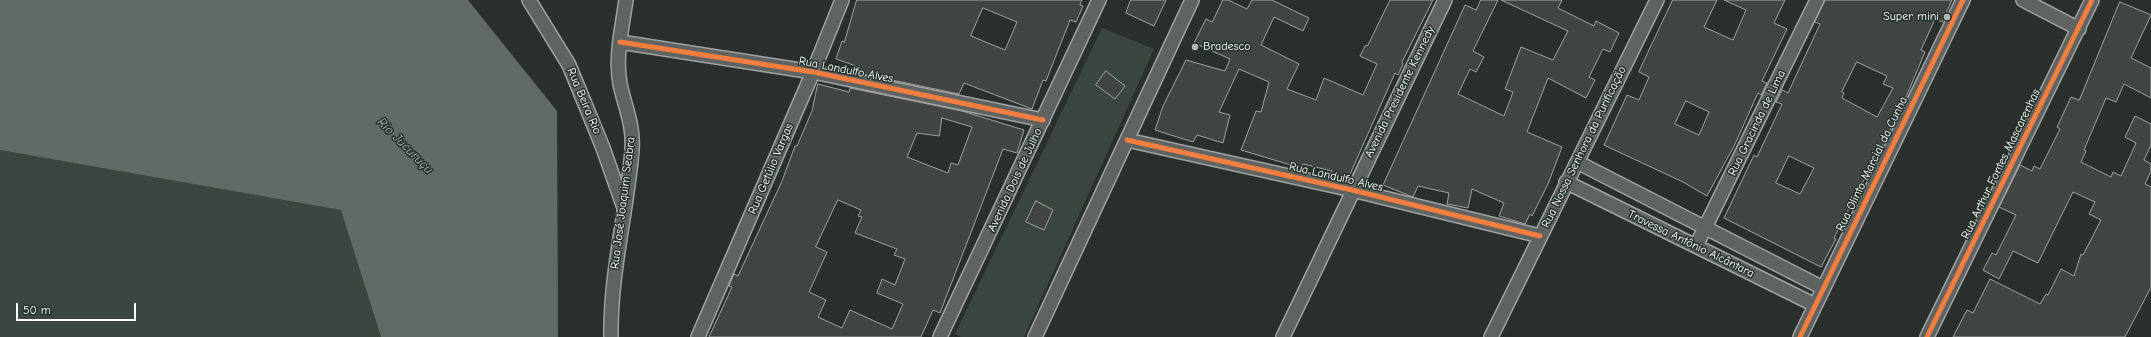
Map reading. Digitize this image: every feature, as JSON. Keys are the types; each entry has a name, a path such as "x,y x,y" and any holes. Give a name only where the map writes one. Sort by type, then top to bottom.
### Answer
{"street":[{"name":"Rua Beira Rio","path":"529,0 569,66 603,148 624,209"},
{"name":"Rua José Joaquim Seabra","path":"611,337 614,286 632,149 632,128 620,84 618,65 626,0"},
{"name":"Rua Getúlio Vargas","path":"698,337 813,72 842,0"},
{"name":"Avenida Dois de Julho","path":"940,337 1098,0"},
{"path":"1034,337 1192,0"},
{"name":"Avenida Presidente Kennedy","path":"1283,337 1352,190 1445,0"},
{"name":"Rua Nossa Senhora da Purificação","path":"1492,337 1566,182 1657,0"},
{"name":"Rua Gracinda de Lima","path":"1696,246 1817,0"},
{"name":"Rua Olinto Marcial da Cunha","path":"1800,337 1963,0"},
{"path":"2023,0 2079,29"},
{"name":"Rua Arthur Fontes Mascarenhas","path":"1927,337 2092,0"},
{"name":"Rua Landulfo Alves","path":"620,42 813,72 1043,120"},
{"name":"Rua Landulfo Alves","path":"1127,140 1352,190 1540,236"},
{"name":"Travessa Antônio Alcântara","path":"1577,162 1706,226 1823,288"},
{"name":"Travessa Antônio Alcântara","path":"1566,182 1815,305"}],"shaded area":[{"path":"1102,28 1154,49 1024,337 961,337 955,334"},
{"path":"0,150 342,210 381,337 0,337"}],"water":[{"name":"Rio Jucuruçu","path":"0,0 468,0 557,111 558,337 381,337 341,210 0,150"}],"building":[{"path":"857,0 1082,0 1080,5 1083,6 1076,22 1070,20 1046,81 1043,80 1032,109 964,83 959,94 854,72 856,66 836,59 842,41 844,42","holes":["983,8 1017,22 1005,50 971,36"]},
{"path":"1131,0 1166,0 1154,26 1126,13"},
{"path":"1223,0 1228,0 1247,9 1252,0 1272,0 1309,18 1303,31 1274,17 1261,45 1299,64 1287,89 1316,100 1324,78 1363,95 1377,64 1360,56 1365,46 1368,45 1390,0 1433,0 1402,62 1403,64 1398,75 1395,73 1347,181 1329,177 1332,171 1303,164 1301,168 1241,150 1256,111 1261,112 1269,82 1239,69 1219,112 1230,115 1223,143 1197,135 1193,142 1155,130 1163,106 1186,60 1225,71 1230,59 1194,43 1206,19 1212,22"},
{"path":"1481,0 1498,0 1473,51 1484,57 1476,72 1470,69 1458,94 1504,116 1513,92 1505,89 1521,47 1553,60 1568,31 1501,0 1562,0 1558,8 1594,26 1596,21 1619,33 1610,52 1603,49 1589,77 1595,80 1586,98 1548,78 1527,132 1562,147 1548,184 1532,216 1530,214 1525,224 1499,216 1504,203 1472,189 1468,208 1447,204 1449,193 1418,186 1413,197 1383,185 1465,5 1476,10"},
{"path":"1673,0 1717,0 1704,27 1733,40 1746,10 1724,0 1785,0 1774,23 1787,29 1762,81 1767,83 1761,95 1758,93 1735,144 1707,196 1683,182 1604,145 1627,95 1639,100 1649,77 1639,72","holes":["1686,101 1709,112 1699,135 1675,124"]},
{"path":"1825,0 1952,0 1942,22 1935,19 1921,50 1925,52 1901,109 1834,238 1836,239 1821,267 1724,218 1754,155 1757,157 1782,104 1776,102 1782,90 1788,93 1820,24 1815,22","holes":["1857,62 1887,76 1883,84 1893,88 1877,117 1842,98 1844,93 1842,92","1789,156 1814,168 1800,194 1776,183"]},
{"path":"2120,2 2151,15 2131,58 2151,68 2151,98 2124,84 2116,102 2106,98 2084,150 2086,151 2081,162 2111,177 2113,172 2121,176 2136,143 2125,137 2135,116 2151,124 2151,145 2144,160 2151,164 2151,171 2145,184 2151,187 2151,287 2125,337 1953,337 1967,310 1973,313 1990,279 2040,304 2046,294 2048,295 2061,269 2074,276 2081,254 2083,255 2101,220 2089,214 2095,202 2073,192 2038,263 2013,251 1999,279 1983,270 1992,253 1996,255 2016,215 1999,207 2020,165 2032,171 2034,166 2040,169 2060,129 2057,127 2071,97 2079,100"},
{"path":"1106,71 1125,86 1115,99 1096,85"},
{"path":"818,84 849,92 850,88 962,111 1024,130 1017,153 1003,149 940,313 933,310 921,337 709,337 732,287 729,286 734,274 738,276 782,181 795,146 797,146 812,111","holes":["942,118 972,127 958,165 951,163 948,173 907,157 917,133 939,136","838,200 861,210 858,216 862,217 855,233 897,249 894,255 905,259 895,285 882,279 877,293 903,304 892,329 850,310 842,328 818,317 826,300 809,292 827,252 816,247"]},
{"path":"1036,201 1053,210 1044,230 1026,222"}],"cycle path":[{"path":"1800,337 1963,0"},
{"path":"1927,337 2092,0"},
{"path":"620,42 813,72 1043,120"},
{"path":"1127,140 1352,190 1540,236"}],"place":[{"name":"Super mini","path":"1947,17"},
{"name":"Bradesco","path":"1195,47"}]}
